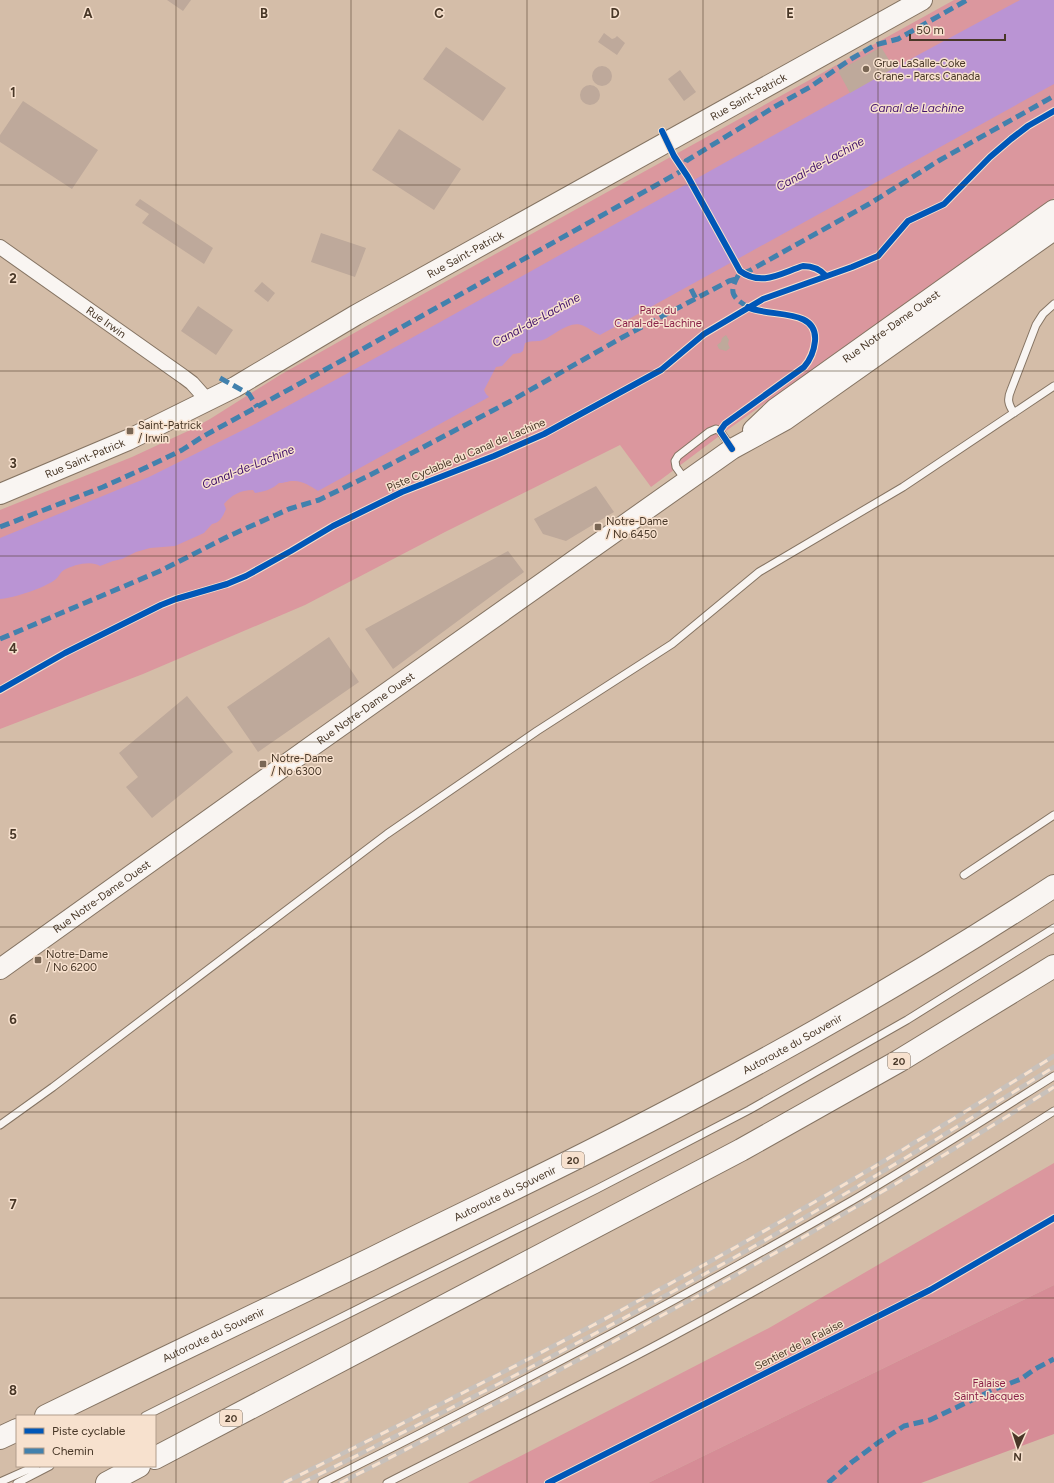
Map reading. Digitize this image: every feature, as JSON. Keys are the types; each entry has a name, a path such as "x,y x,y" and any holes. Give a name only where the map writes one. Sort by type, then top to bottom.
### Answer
{"highway":[{"name":"Autoroute du Souvenir","path":"48,1415 652,1120 840,1017 958,947 1054,886"},
{"name":"20","path":"156,1457 748,1146 879,1073 1009,995 1054,966"},
{"path":"0,1438 16,1430"},
{"path":"107,1483 138,1467"}],"main road":[{"name":"Rue Saint-Patrick","path":"0,494 118,445 235,387 356,314 922,0"},
{"name":"Rue Notre-Dame Ouest","path":"732,449 775,409 1054,210"},
{"name":"Rue Notre-Dame Ouest","path":"0,969 732,449 785,420 1054,230"}],"street":[{"name":"Rue Irwin","path":"0,247 188,380 208,401"}],"lane":[{"path":"1014,413 1008,403 1010,390 1036,325 1043,314 1054,304"},
{"path":"0,1125 60,1083 387,834 538,731 672,644 759,572 903,487 1054,386"},
{"path":"687,481 676,467 675,461 678,456 710,432 716,429 720,431 732,449"},
{"path":"964,875 1054,815"},
{"path":"147,1415 562,1207 749,1110 803,1081 907,1020 1054,928"},
{"path":"322,1483 562,1361 780,1242 861,1195 1054,1076"},
{"path":"387,1483 664,1341 732,1304 933,1187 1054,1111"},
{"path":"0,1482 34,1467"},
{"path":"17,1483 48,1467"}],"green space":[{"name":"Parc du Canal-de-Lachine","path":"954,0 1054,0 1054,198 730,428 651,487 620,445 445,532 305,605 143,674 0,729 0,510 132,457 188,431 280,375 416,298"},
{"path":"1054,1163 1054,1285 648,1483 468,1483 769,1328"},
{"name":"Falaise Saint-Jacques","path":"1054,1285 1054,1434 921,1483 648,1483"}],"water":[{"name":"Canal de Lachine","path":"1020,0 1054,0 1054,84 600,335 579,324 563,328 543,340 525,343 523,351 513,354 502,366 496,367 484,390 489,397 318,491 299,481 291,481 279,483 271,489 258,493 255,493 253,490 240,492 224,504 226,509 219,521 212,524 204,533 175,546 150,548 100,566 92,563 77,565 63,571 56,579 45,586 21,595 0,599 0,538 149,477 253,425 894,68"}],"pier":[{"path":"692,179 737,261 732,264 687,182"}],"building":[{"path":"167,0 191,0 183,11"},
{"path":"604,33 612,39 617,36 625,43 617,55 598,42"},
{"path":"446,47 506,88 483,121 423,79"},
{"name":"Grue LaSalle-Coke Crane - Parcs Canada","path":"881,47 894,68 850,93 838,71"},
{"path":"602,66 609,69 612,76 609,83 602,86 595,83 592,76 595,69"},
{"path":"680,70 696,92 684,101 668,79"},
{"path":"590,85 597,88 600,95 597,102 590,105 583,102 580,95 583,88"},
{"path":"23,101 98,150 72,189 0,142 0,135"},
{"path":"399,129 461,169 434,210 372,170"},
{"path":"140,199 213,248 204,264 142,223 149,214 135,205"},
{"path":"321,233 366,248 355,277 311,262"},
{"path":"262,282 275,293 268,302 254,291"},
{"path":"198,306 233,330 216,355 181,331"},
{"path":"726,335 729,340 728,344 730,348 726,351 719,349 717,345"},
{"path":"596,486 614,512 566,541 543,534 534,519"},
{"path":"508,551 524,572 393,669 365,629"},
{"path":"329,637 359,682 258,752 227,707"},
{"path":"187,696 233,752 152,818 126,787 138,777 119,753"}],"railway":[{"path":"284,1483 542,1352 627,1307 842,1186 949,1122 1054,1056"},
{"path":"302,1483 553,1356 701,1276 879,1174 1054,1067"},
{"path":"340,1483 522,1390 702,1294 880,1193 1054,1087"}],"marked path":[{"path":"0,527 103,487 182,450 202,437 683,170 686,161 810,87 851,59 875,45 898,39 967,0"},
{"path":"748,307 738,300 733,294 734,286 739,274 749,271 869,204 940,160 1054,96"},
{"path":"0,639 160,571 229,536 289,509 319,500 509,402 623,337 729,281 736,279"},
{"path":"691,289 696,299"},
{"path":"220,378 249,394 257,407"},
{"path":"828,1483 852,1462 904,1426 930,1420 995,1389 1021,1379 1035,1369 1054,1359"}],"cycle path":[{"name":"Piste Cyclable du Canal de Lachine","path":"0,690 65,653 161,605 227,584 246,576 333,526 402,492 494,456 544,434 661,370 704,334 763,299 878,256 908,221 944,204 990,157 1011,139 1028,126 1054,111"},
{"path":"662,131 674,156 688,177 740,271 748,276 764,278 772,277 806,266 813,267 826,276"},
{"path":"732,449 720,431 725,424 804,367 812,355 815,341 814,330 809,323 800,318 748,307"},
{"name":"Sentier de la Falaise","path":"548,1483 930,1290 1054,1218"}],"place":[{"name":"Grue LaSalle-Coke Crane - Parcs Canada","path":"866,69"},
{"name":"Saint-Patrick / Irwin","path":"130,431"},
{"name":"Notre-Dame / No 6450","path":"598,527"},
{"name":"Notre-Dame / No 6300","path":"263,764"},
{"name":"Notre-Dame / No 6200","path":"38,960"}],"water label":[{"name":"Canal-de-Lachine","path":"820,164"},
{"name":"Canal-de-Lachine","path":"536,320"},
{"name":"Canal-de-Lachine","path":"248,467"}]}
